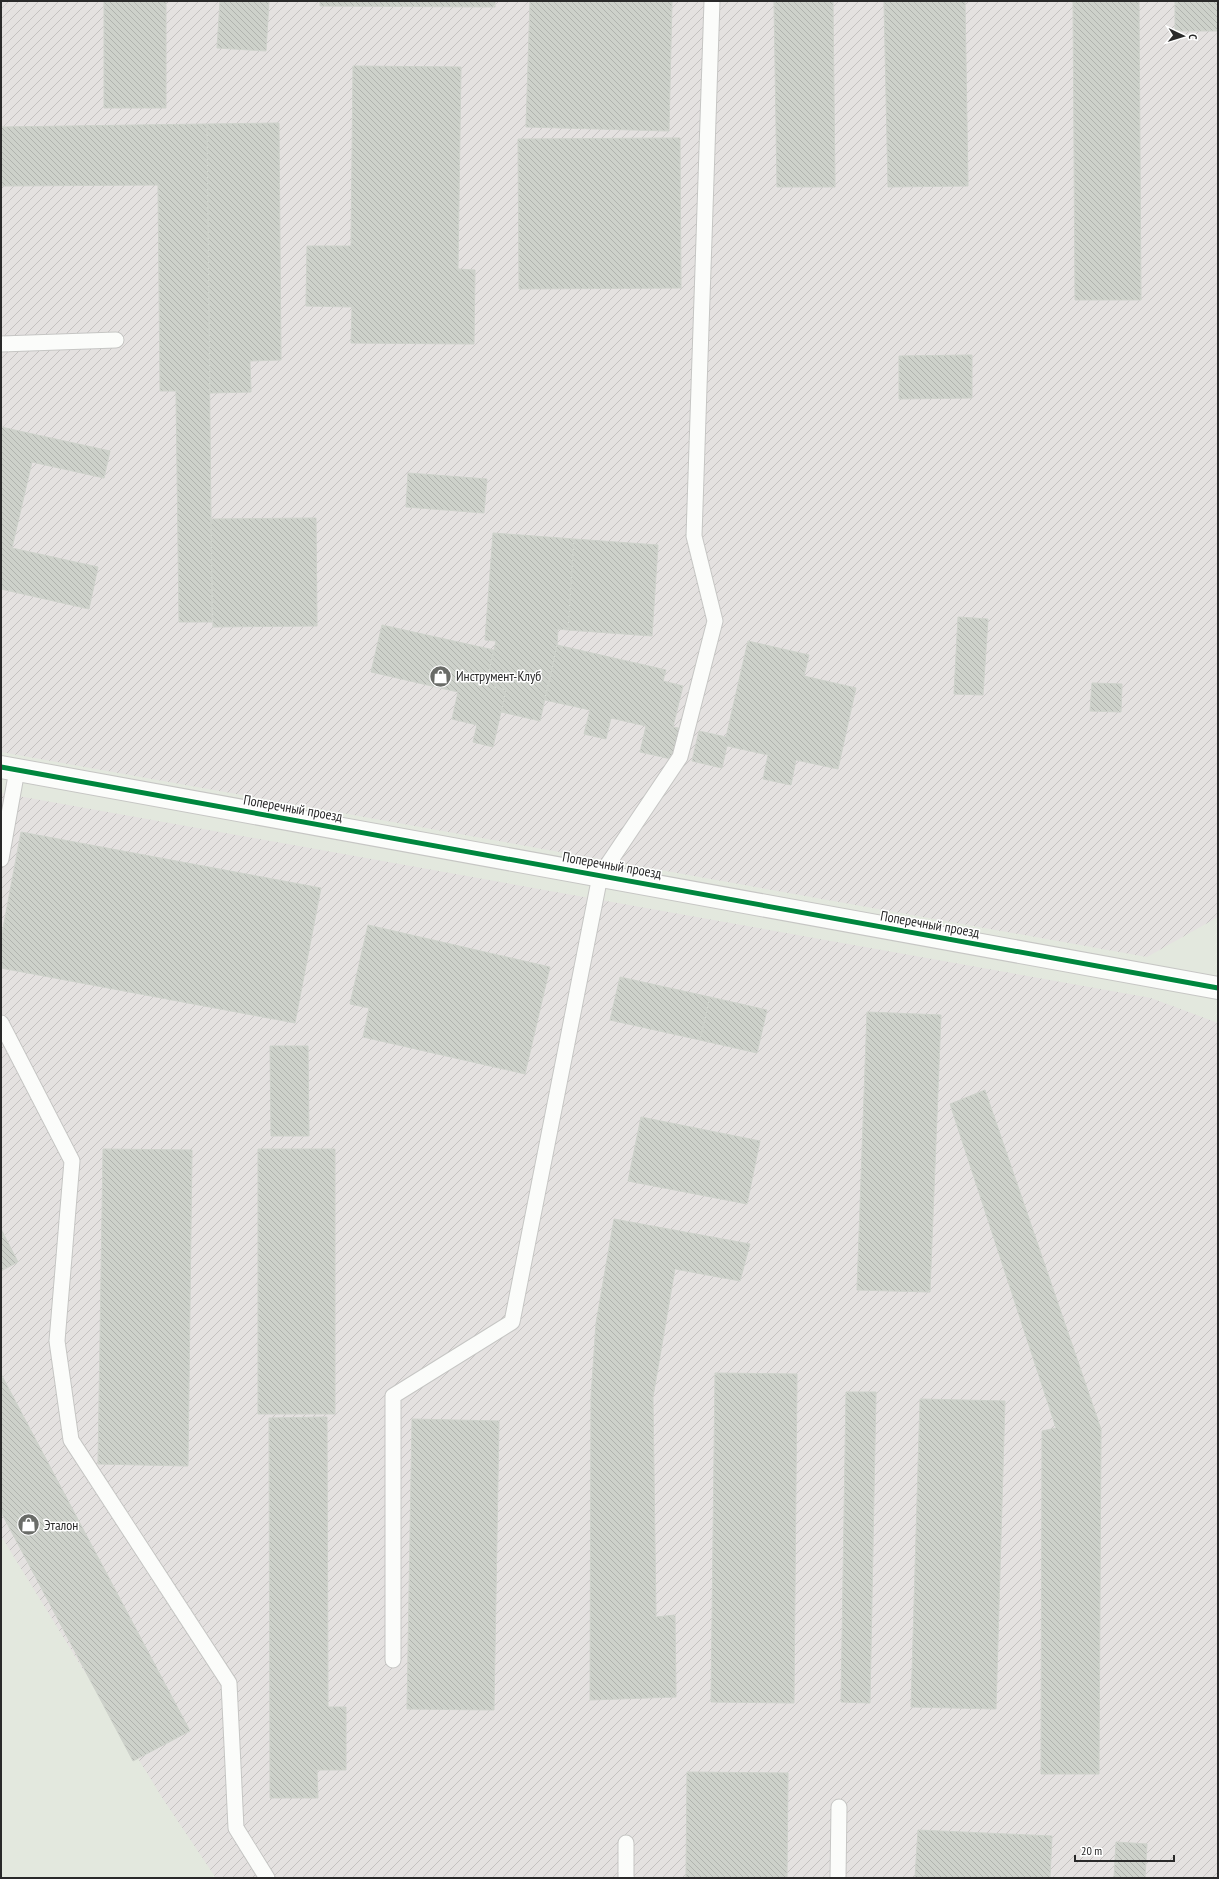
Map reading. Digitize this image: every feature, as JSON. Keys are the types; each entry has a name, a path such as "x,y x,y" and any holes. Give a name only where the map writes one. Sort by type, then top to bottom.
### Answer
{"street":[{"name":"Поперечный проезд","path":"9,768 1218,988"}],"lane":[{"path":"393,1660 393,1396 512,1322 600,876 680,757 716,621 694,536 712,1"},
{"path":"1,344 116,340"},
{"path":"1,859 9,768"},
{"path":"1,1023 72,1161 57,1341 71,1440 229,1683 236,1828 267,1878"},
{"path":"838,1878 839,1807"},
{"path":"626,1843 626,1878"}],"shaded area":[{"path":"1,1 1218,1 1218,917 1147,957 1,752"},
{"path":"1,793 1151,998 1218,1023 1218,1878 216,1878 163,1799 1,1536"}],"building":[{"path":"104,1 166,1 166,108 104,108"},
{"path":"220,1 269,1 266,51 217,48"},
{"path":"320,1 495,1 495,7 320,6"},
{"path":"530,1 672,1 669,131 526,127"},
{"path":"774,1 833,1 835,187 777,187"},
{"path":"884,1 965,1 968,186 888,187"},
{"path":"1073,1 1139,1 1141,300 1075,300"},
{"path":"1175,1 1218,1 1218,31 1175,31"},
{"path":"353,66 461,67 458,269 475,270 474,344 351,343 352,307 306,306 307,246 351,246"},
{"path":"279,123 281,360 250,361 251,392 210,393 207,124"},
{"path":"207,124 212,622 179,622 176,391 160,391 158,185 1,186 1,127"},
{"path":"680,138 681,288 519,289 518,139"},
{"path":"972,355 972,398 899,399 899,356"},
{"path":"1,427 110,451 104,478 32,462 12,548 98,567 89,609 1,589"},
{"path":"408,473 487,479 484,513 406,507"},
{"path":"316,518 317,626 213,627 211,519"},
{"path":"493,533 574,539 568,630 558,629 557,645 540,721 501,712 506,690 486,685 496,641 485,640"},
{"path":"574,539 658,545 652,636 568,630"},
{"path":"958,617 988,619 983,695 954,694"},
{"path":"382,625 494,650 486,685 506,690 493,747 473,742 477,725 452,719 458,692 371,672"},
{"path":"748,641 809,655 804,676 856,688 838,769 796,760 791,785 763,779 768,755 727,746 722,768 692,761 699,731 726,737"},
{"path":"557,645 666,670 663,681 683,686 673,727 683,729 676,760 640,752 646,726 611,718 606,739 584,734 590,710 545,700"},
{"path":"1092,683 1122,684 1121,712 1090,711"},
{"path":"21,832 321,888 295,1023 1,968 1,939"},
{"path":"368,925 550,967 525,1074 363,1037 369,1008 350,1004"},
{"path":"620,977 710,997 700,1040 610,1020"},
{"path":"710,997 767,1010 757,1053 700,1040"},
{"path":"867,1012 941,1015 930,1292 857,1290"},
{"path":"270,1046 308,1046 309,1136 271,1136"},
{"path":"985,1090 1101,1429 1099,1774 1041,1774 1042,1431 1056,1428 950,1104"},
{"path":"641,1117 760,1141 747,1204 628,1181"},
{"path":"103,1149 192,1150 188,1466 98,1464"},
{"path":"258,1149 335,1149 335,1414 258,1414"},
{"path":"614,1219 750,1244 740,1281 675,1269 653,1397 656,1617 675,1615 676,1697 590,1700 591,1397 596,1323"},
{"path":"1,1229 18,1262 1,1271"},
{"path":"715,1373 797,1374 794,1703 711,1702"},
{"path":"1,1374 190,1731 133,1761 1,1512"},
{"path":"846,1392 876,1392 870,1703 841,1702"},
{"path":"920,1399 1005,1401 996,1709 911,1707"},
{"path":"327,1417 328,1707 346,1707 346,1770 317,1770 318,1798 270,1798 269,1418"},
{"path":"412,1419 499,1421 494,1710 407,1709"},
{"path":"687,1772 788,1773 787,1878 686,1878"},
{"path":"918,1830 1052,1836 1050,1878 915,1878"},
{"path":"1116,1842 1147,1844 1145,1878 1114,1878"}],"cycle path":[{"path":"1,767 1218,988"}],"place":[{"name":"Инструмент-Клуб","path":"441,676"},
{"name":"Эталон","path":"29,1525"}]}
